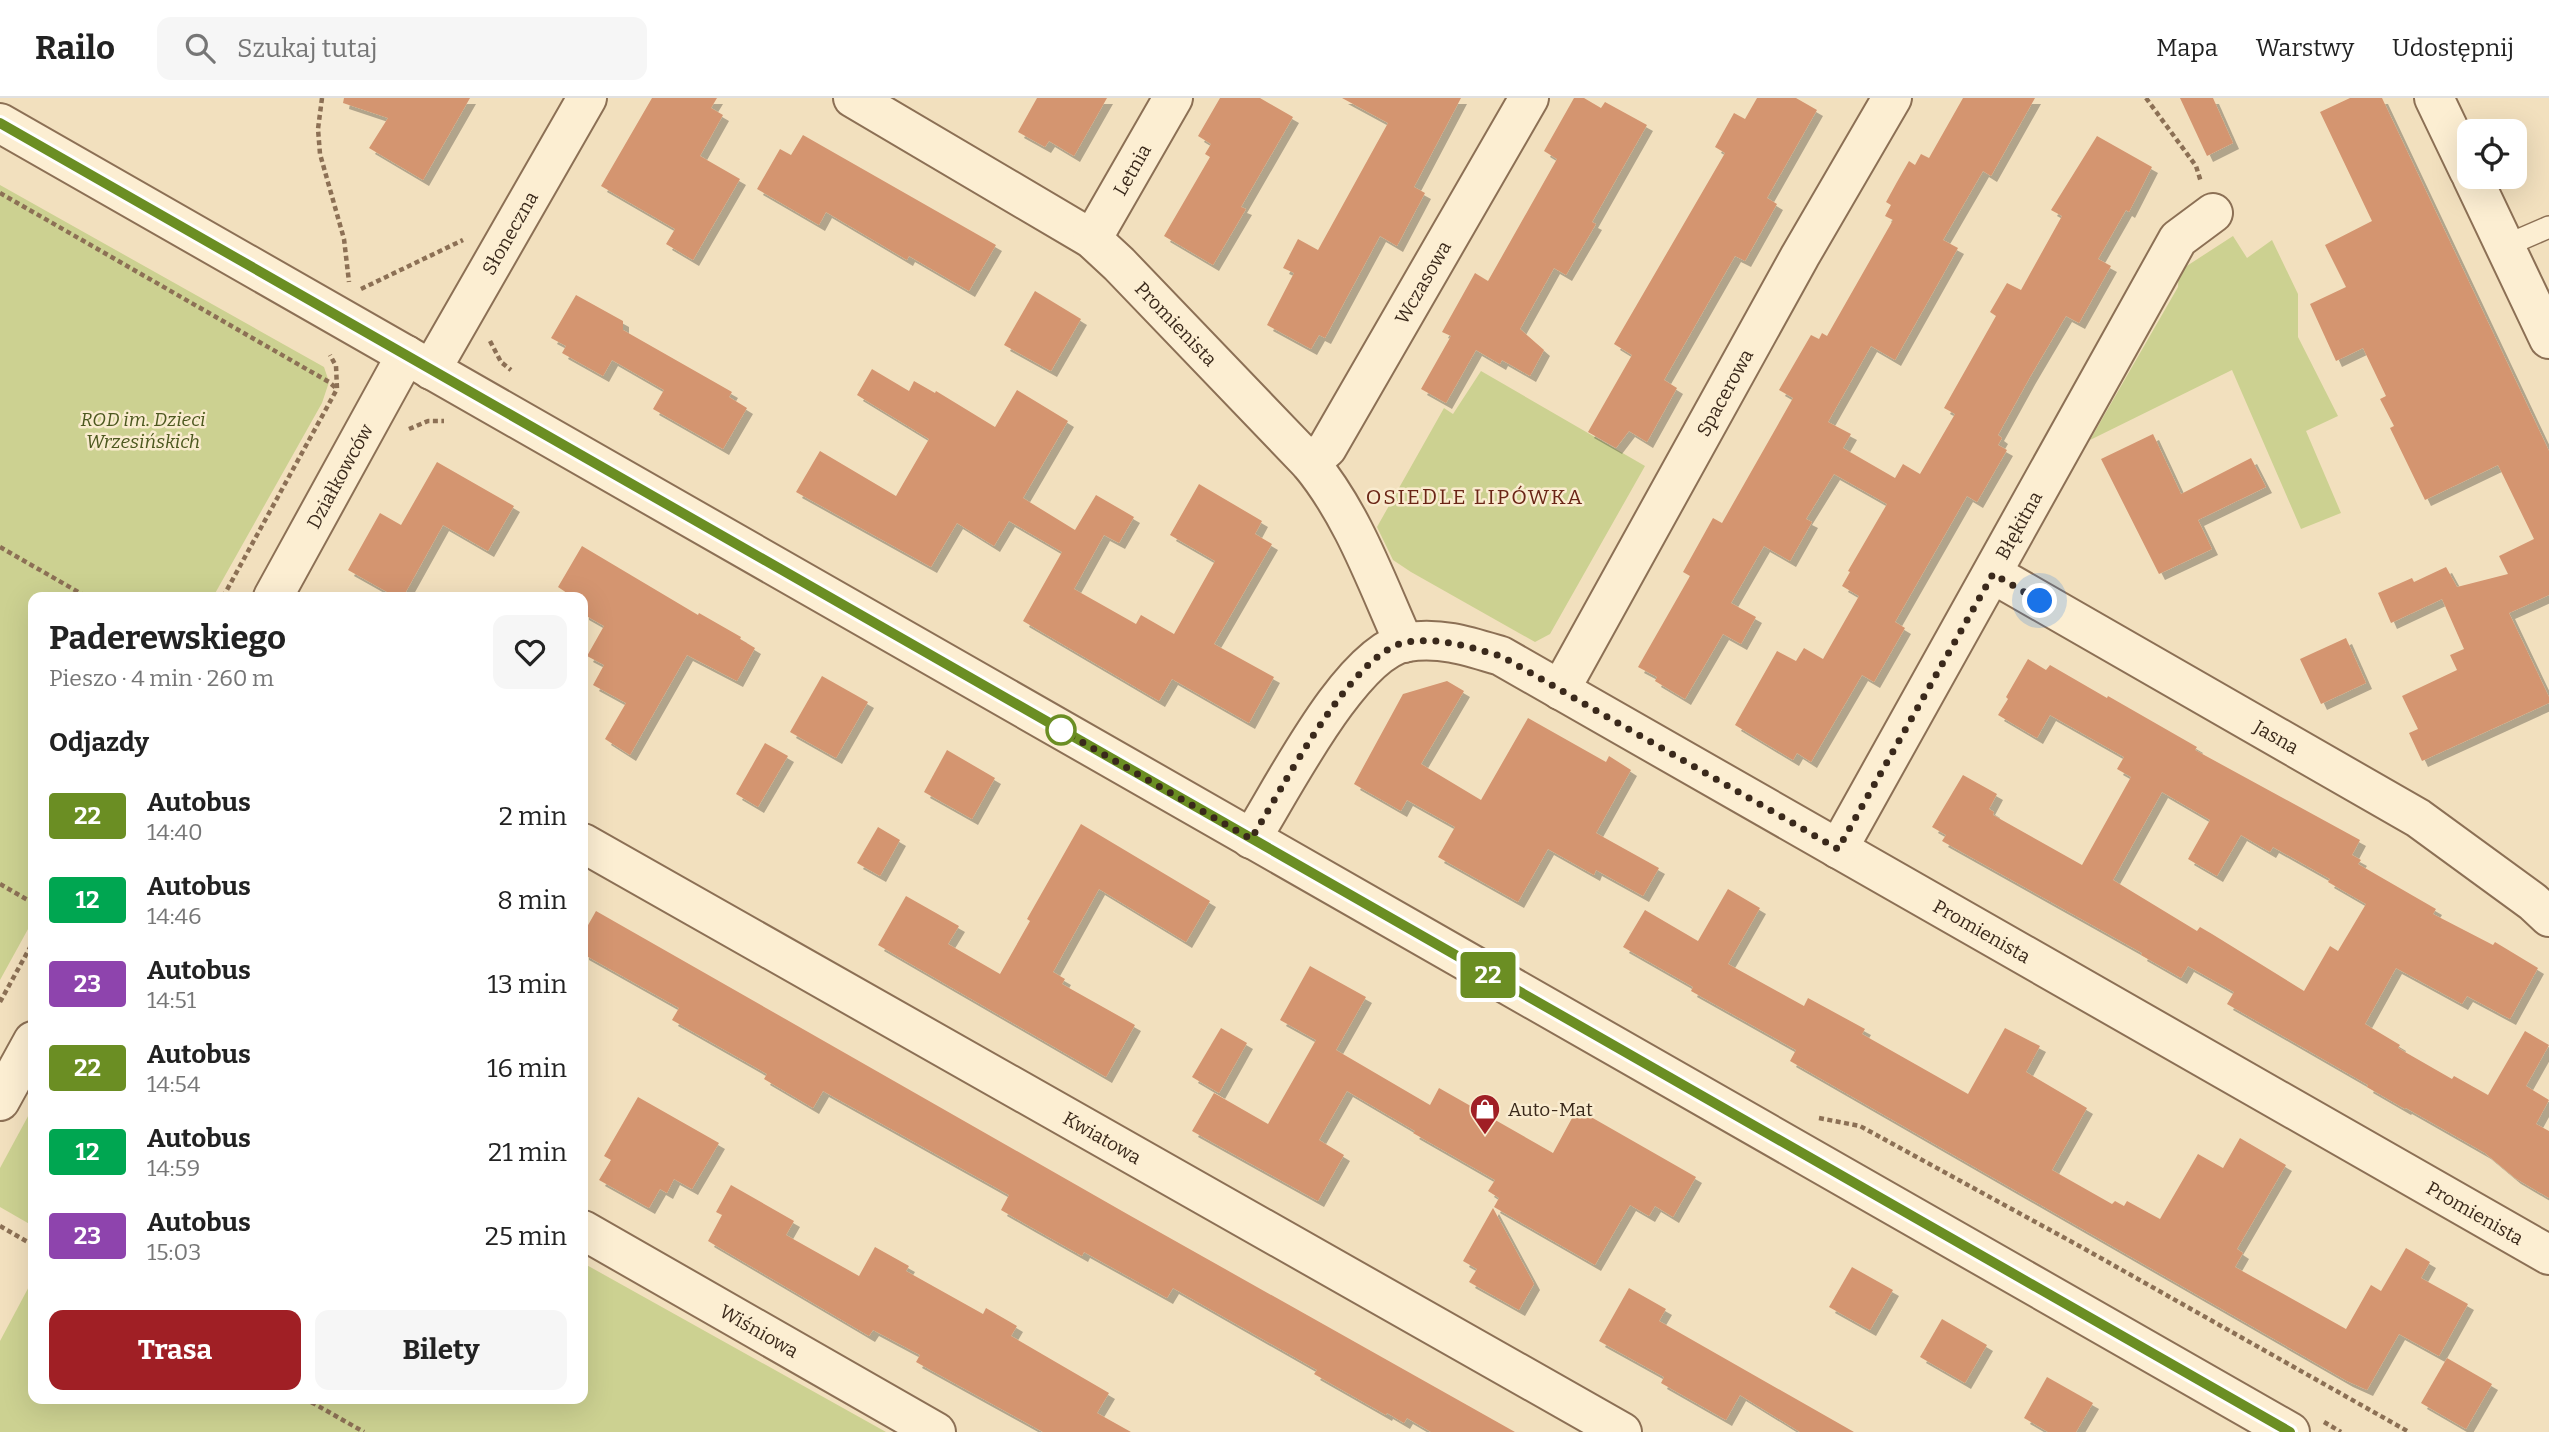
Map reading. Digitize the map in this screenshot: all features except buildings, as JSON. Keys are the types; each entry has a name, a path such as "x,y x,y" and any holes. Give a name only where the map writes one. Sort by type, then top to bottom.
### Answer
{"street":[{"name":"Słoneczna","path":"418,362 470,304 587,98"},
{"name":"Promienista","path":"853,98 1092,239 1119,264 1331,488 1353,529 1404,643"},
{"name":"Letnia","path":"1092,239 1173,98"},
{"name":"Wczasowa","path":"1310,463 1327,448 1529,98"},
{"name":"Spacerowa","path":"1560,690 1800,256 1892,98"},
{"path":"2434,98 2457,146"},
{"path":"0,122 2290,1432"},
{"path":"2478,189 2549,339"},
{"name":"Błękitna","path":"1838,849 2178,239 2213,213"},
{"name":"Działkowców","path":"276,592 418,362"},
{"name":"Jasna","path":"1993,574 2418,818 2533,902 2549,917"},
{"name":"Promienista","path":"1251,839 1344,691 1372,661 1404,643 1447,640 1501,656 2549,1255"},
{"name":"Kwiatowa","path":"588,846 1622,1432"},
{"path":"0,1101 28,1050"},
{"name":"Wiśniowa","path":"588,1233 936,1432"}],"lane":[{"path":"2505,246 2549,227"}],"path":[{"path":"322,98 318,129 320,154 344,239 351,294"},
{"path":"2146,98 2196,166 2213,213"},
{"path":"0,193 337,389"},
{"path":"470,304 487,314 484,330 501,362 526,380 507,412"},
{"path":"226,592 337,389 336,366 324,343"},
{"path":"0,547 78,592"},
{"path":"0,884 28,900"},
{"path":"0,1002 28,951"},
{"path":"1814,1117 1860,1126 2409,1432"},
{"path":"0,1226 28,1242"},
{"path":"315,1404 364,1432"}],"green space":[{"name":"ROD im. Dzieci Wrzesińskich","path":"0,185 324,367 329,382 322,403 216,592 28,592 28,929 0,980"},
{"path":"2233,236 2247,258 2272,240 2298,294 2298,337 2338,416 2306,431 2341,513 2301,529 2232,370 2090,440 2178,287 2179,271"},
{"path":"1481,371 1645,466 1550,634 1535,642 1393,560 1377,527 1444,408 1453,414"},
{"path":"28,1116 28,1223 0,1207 0,1168"},
{"path":"588,1266 886,1432 0,1432 0,1341 28,1288 28,1404 588,1404"}],"bus line":[{"name":"22","path":"0,123 2290,1432"}],"place":[{"name":"Auto-Mat","path":"1485,1136"}],"district":[{"name":"OSIEDLE LIPÓWKA","path":"1475,497"}],"route":[{"path":"1061,730 1251,839 1344,691 1372,661 1404,643 1447,640 1501,656 1838,849 1993,574 2040,601"}]}
